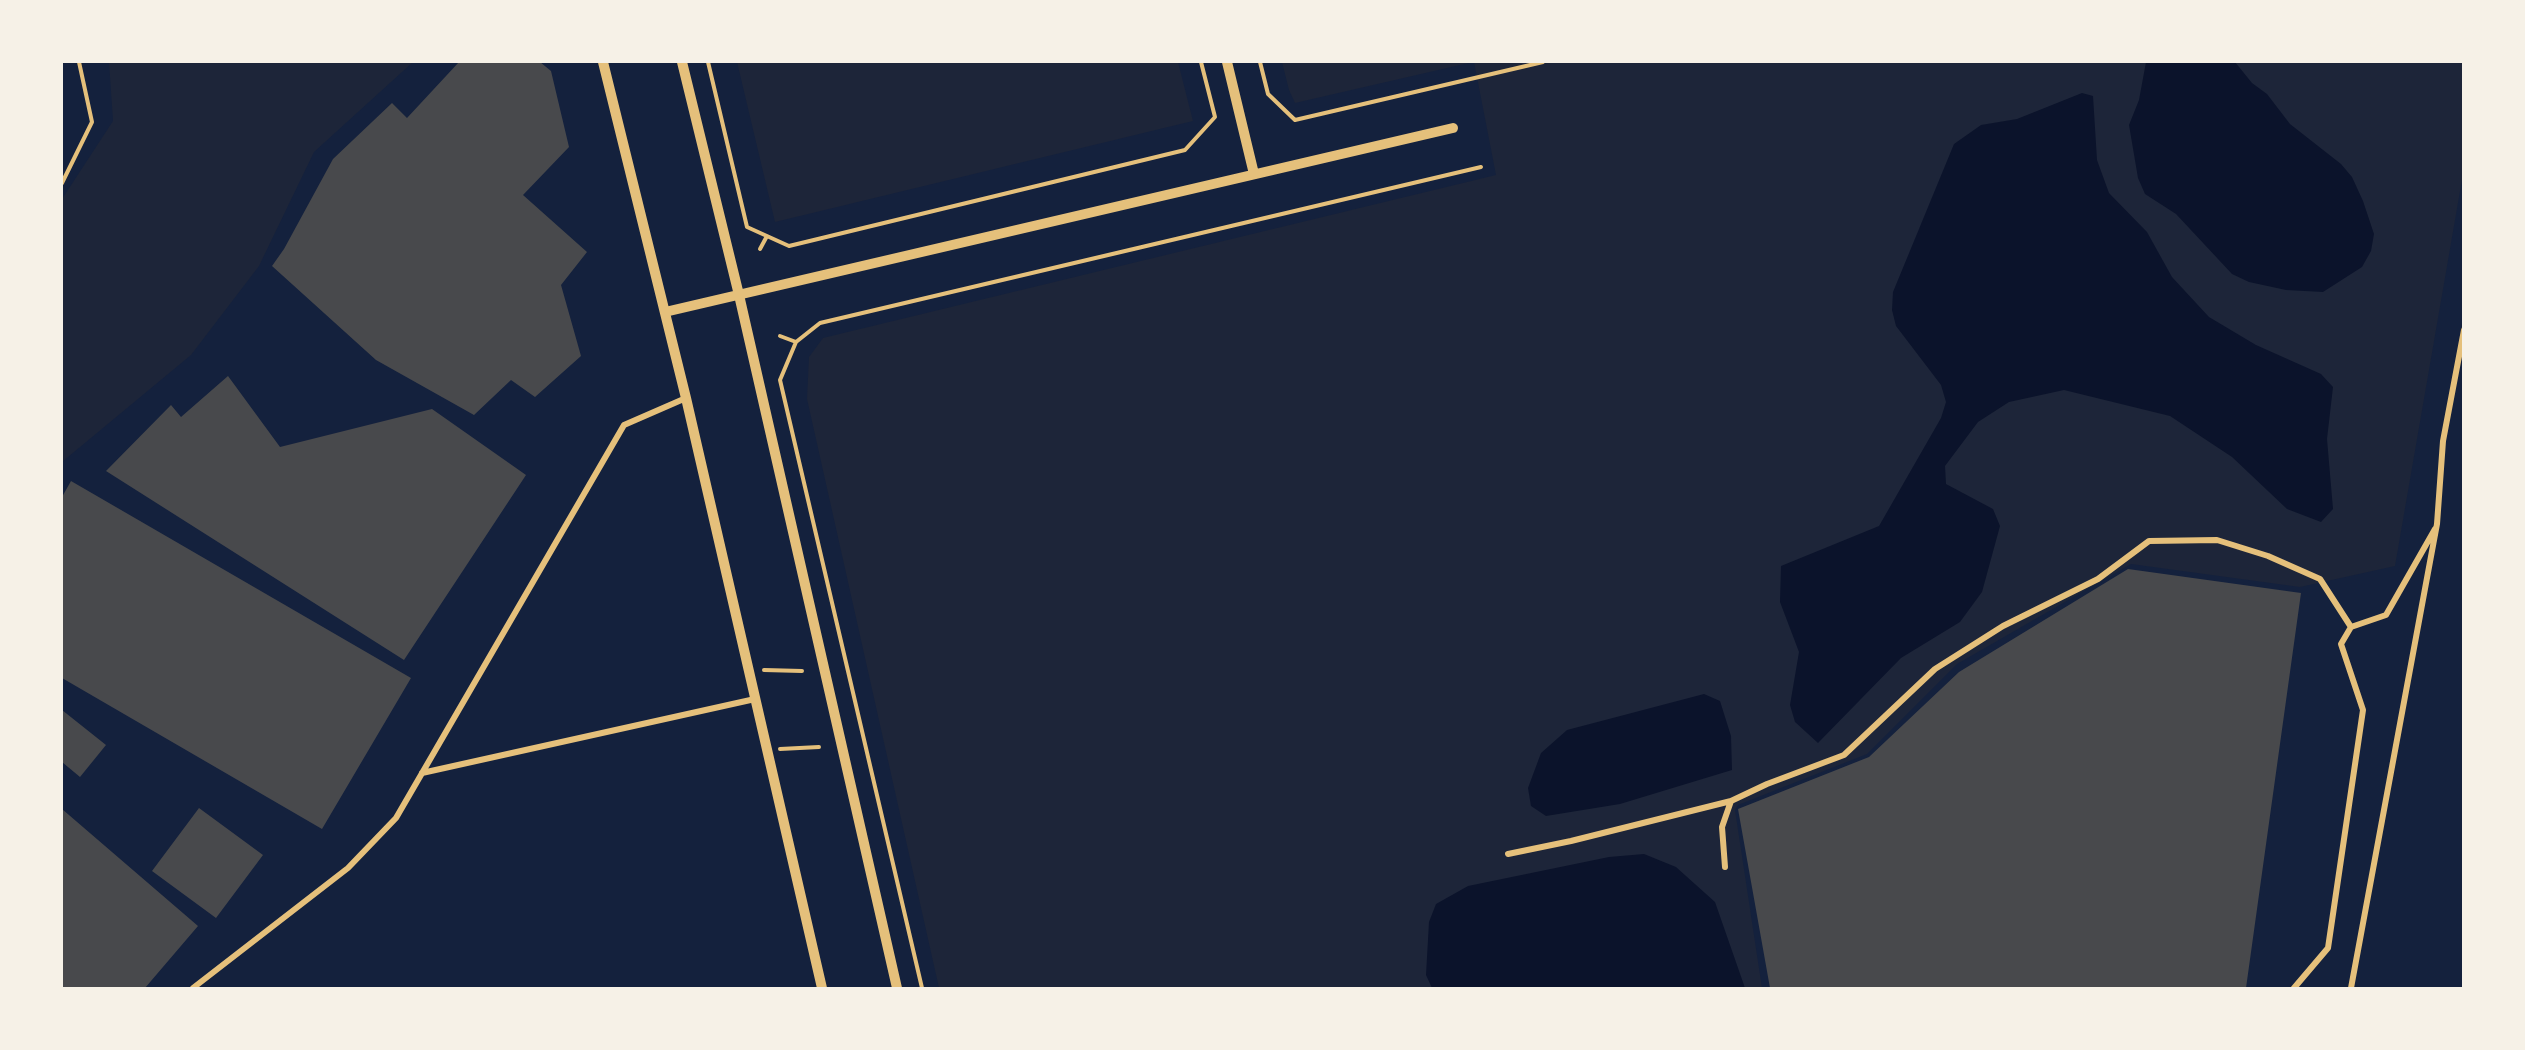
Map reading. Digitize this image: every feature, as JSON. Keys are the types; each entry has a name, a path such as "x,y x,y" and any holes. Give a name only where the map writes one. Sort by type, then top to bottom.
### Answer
{"street":[{"path":"603,62 686,398 822,988"},
{"path":"682,62 739,295 897,988"},
{"path":"1227,62 1254,174"},
{"path":"665,312 1453,128"},
{"path":"2351,988 2437,524 2443,441 2463,330"},
{"path":"193,988 348,868 396,818 624,425 686,398"},
{"path":"2294,988 2328,948 2363,710 2341,644 2351,627 2386,615 2437,524"},
{"path":"1508,854 1571,841 1731,801 1767,784 1844,755 1935,669 2003,627 2098,579 2149,541 2217,540 2268,556 2320,579 2351,627"},
{"path":"422,773 755,699"},
{"path":"1725,867 1722,826 1731,801"}],"path":[{"path":"62,183 92,122 79,62"},
{"path":"708,62 747,226 789,246 1185,150 1215,117 1201,62"},
{"path":"1260,62 1268,94 1295,120 1543,62"},
{"path":"922,988 845,669 780,380 796,342 820,323 1481,167"},
{"path":"760,249 767,236"},
{"path":"780,336 796,342"},
{"path":"762,670 802,671"},
{"path":"779,749 819,747"}],"shaded area":[{"path":"109,62 413,62 314,152 259,266 191,355 62,462 62,199 113,121"},
{"path":"737,62 1178,62 1193,121 775,222"},
{"path":"1282,62 1473,62 1295,103"},
{"path":"1474,62 2463,62 2463,174 2395,566 2300,587 2131,564 1957,664 1867,754 1738,805 1735,810 1762,988 939,988 807,399 809,357 823,338 1496,175"},
{"path":"2146,62 2235,62 2252,83 2267,94 2290,124 2341,164 2352,177 2374,234 2371,251 2362,267 2323,292 2286,290 2249,282 2232,274 2176,214 2145,194 2138,178 2129,125 2139,100"},
{"path":"2082,93 2093,96 2097,160 2109,193 2147,232 2172,277 2209,317 2256,345 2321,374 2333,387 2327,439 2333,509 2321,522 2287,509 2232,457 2170,416 2064,390 2009,402 1978,422 1945,466 1946,484 1993,509 2000,526 1982,592 1960,622 1901,658 1818,743 1795,722 1790,705 1799,652 1780,602 1781,566 1879,526 1941,418 1946,402 1941,385 1896,326 1892,310 1893,292 1954,144 1981,125 2017,119"},
{"path":"1704,694 1720,701 1731,736 1732,770 1620,804 1546,816 1531,806 1528,788 1541,753 1567,730"},
{"path":"1644,854 1676,867 1715,902 1745,988 1432,988 1426,975 1429,922 1436,904 1468,886 1609,857"}],"building":[{"path":"459,62 540,62 551,71 569,147 523,195 587,252 561,285 581,356 535,397 511,380 474,415 376,360 272,266 284,249 333,159 392,103 407,118"},
{"path":"228,376 280,447 432,409 526,475 404,660 106,471 171,405 181,417"},
{"path":"71,481 411,678 322,829 62,678 62,497"},
{"path":"2128,569 2301,593 2246,988 1770,988 1738,809 1869,757 1959,672"},
{"path":"62,710 106,745 80,777 62,762"},
{"path":"199,808 263,855 216,918 152,871"},
{"path":"62,809 198,926 145,988 62,988"}]}
